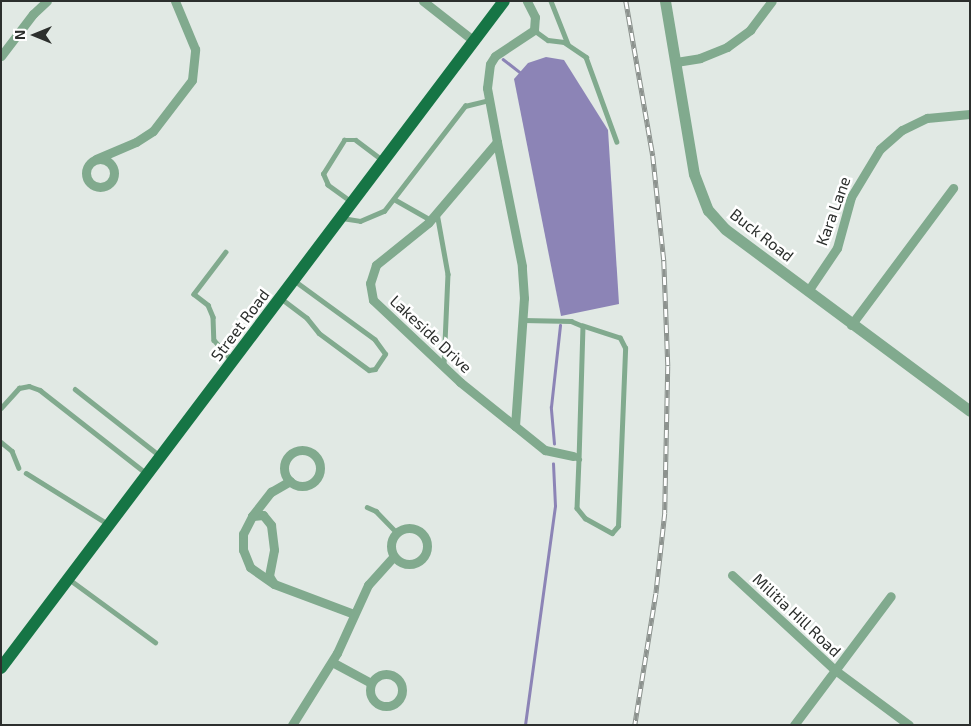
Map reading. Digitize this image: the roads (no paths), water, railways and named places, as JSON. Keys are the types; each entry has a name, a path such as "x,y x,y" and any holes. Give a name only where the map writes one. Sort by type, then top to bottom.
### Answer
{"main road":[{"name":"Street Road","path":"1,668 504,1"}],"street":[{"path":"1,56 33,14 46,1"},
{"path":"96,159 136,142 152,131 192,80 195,48 175,1"},
{"path":"423,1 474,41"},
{"path":"515,426 523,320 522,266 496,142 487,77 490,64 496,56 534,30 535,17 527,1"},
{"name":"Buck Road","path":"665,1 694,174 702,199 725,229 970,411"},
{"path":"676,62 727,47 750,30 772,1"},
{"name":"Kara Lane","path":"808,291 837,248 851,197 880,148 902,130 927,118 970,114"},
{"name":"Lakeside Drive","path":"496,142 434,217 376,265 370,283 373,300 444,368 545,450 576,457"},
{"path":"851,324 953,188"},
{"path":"290,480 284,468 288,456 300,450 317,457 320,467 317,479 307,485 290,480 271,492 252,516 243,534 245,559 255,574 274,584 354,614"},
{"path":"252,516 262,514 267,517 273,533 274,550 269,576 274,584"},
{"path":"417,529 425,535 428,547 424,557 411,563 394,557 391,544 397,532 417,529"},
{"path":"292,725 332,662 368,585 394,557"},
{"name":"Militia Hill Road","path":"732,575 835,670 794,725"},
{"path":"891,596 835,670 909,725"},
{"path":"332,662 371,683"}],"lane":[{"path":"551,1 568,44"},
{"path":"534,30 548,40 568,44 586,57 617,142"},
{"path":"341,218 360,221 384,211 465,106 489,100"},
{"path":"352,203 328,185 323,174 344,140 356,140 384,161"},
{"path":"394,199 434,217 448,274 444,368"},
{"path":"226,252 194,294 208,305 213,317 214,340 233,362"},
{"path":"281,298 307,318 319,333 369,370 375,369 385,354 378,344 294,281"},
{"path":"523,320 570,321 620,338 625,348 618,526 612,533 585,518 577,508 576,457 583,326"},
{"path":"1,408 19,388 29,386 40,390 148,474"},
{"path":"74,389 161,457"},
{"path":"1,442 12,452 19,468"},
{"path":"26,473 109,525"},
{"path":"368,507 376,511 397,532"},
{"path":"69,579 155,642"}],"waterway":[{"path":"503,59 521,73"},
{"path":"554,444 551,407 560,325"},
{"path":"525,725 555,506 553,464"}],"railway":[{"path":"626,1 653,156 664,261 668,366 665,513 656,594 635,725"}]}
